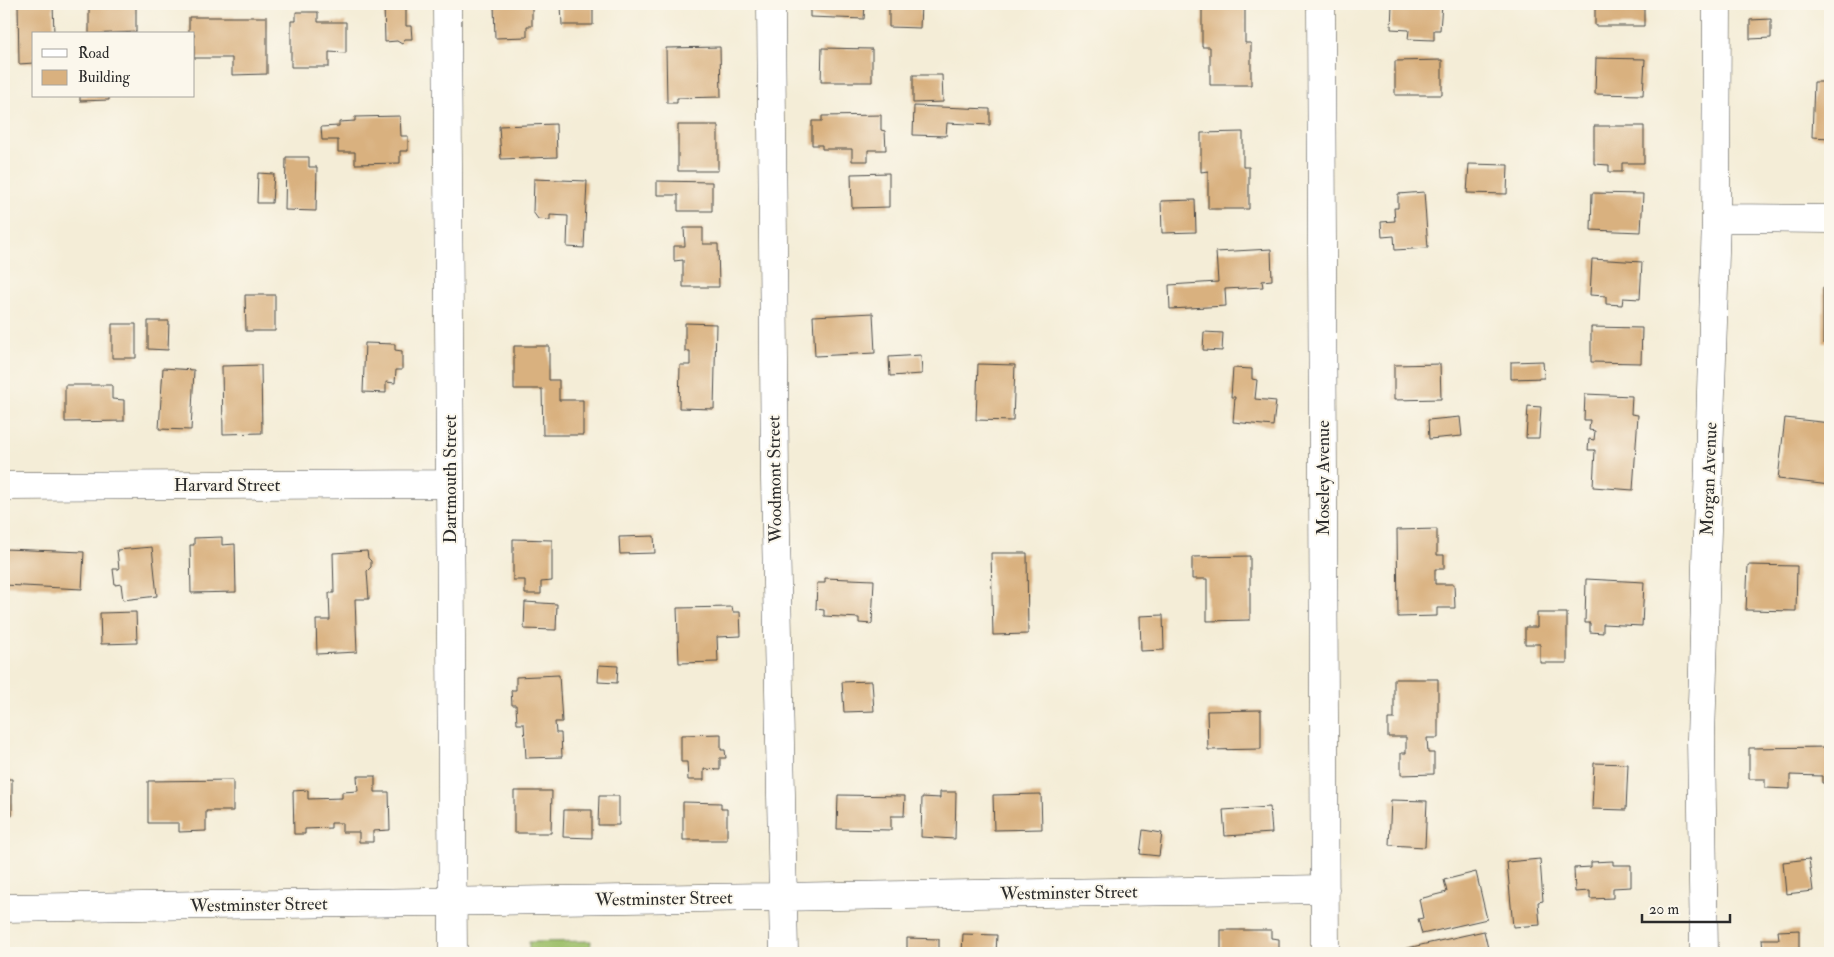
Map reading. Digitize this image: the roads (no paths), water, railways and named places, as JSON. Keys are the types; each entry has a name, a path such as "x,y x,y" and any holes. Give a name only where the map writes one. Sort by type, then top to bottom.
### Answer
{"street":[{"name":"Dartmouth Street","path":"447,4 453,953"},
{"name":"Woodmont Street","path":"771,4 775,479 784,953"},
{"name":"Moseley Avenue","path":"1321,4 1325,953"},
{"name":"Morgan Avenue","path":"1704,953 1701,738 1716,218 1717,4"},
{"path":"1716,218 1830,219"},
{"name":"Harvard Street","path":"4,486 450,484"},
{"name":"Westminster Street","path":"4,908 1324,889"}]}
